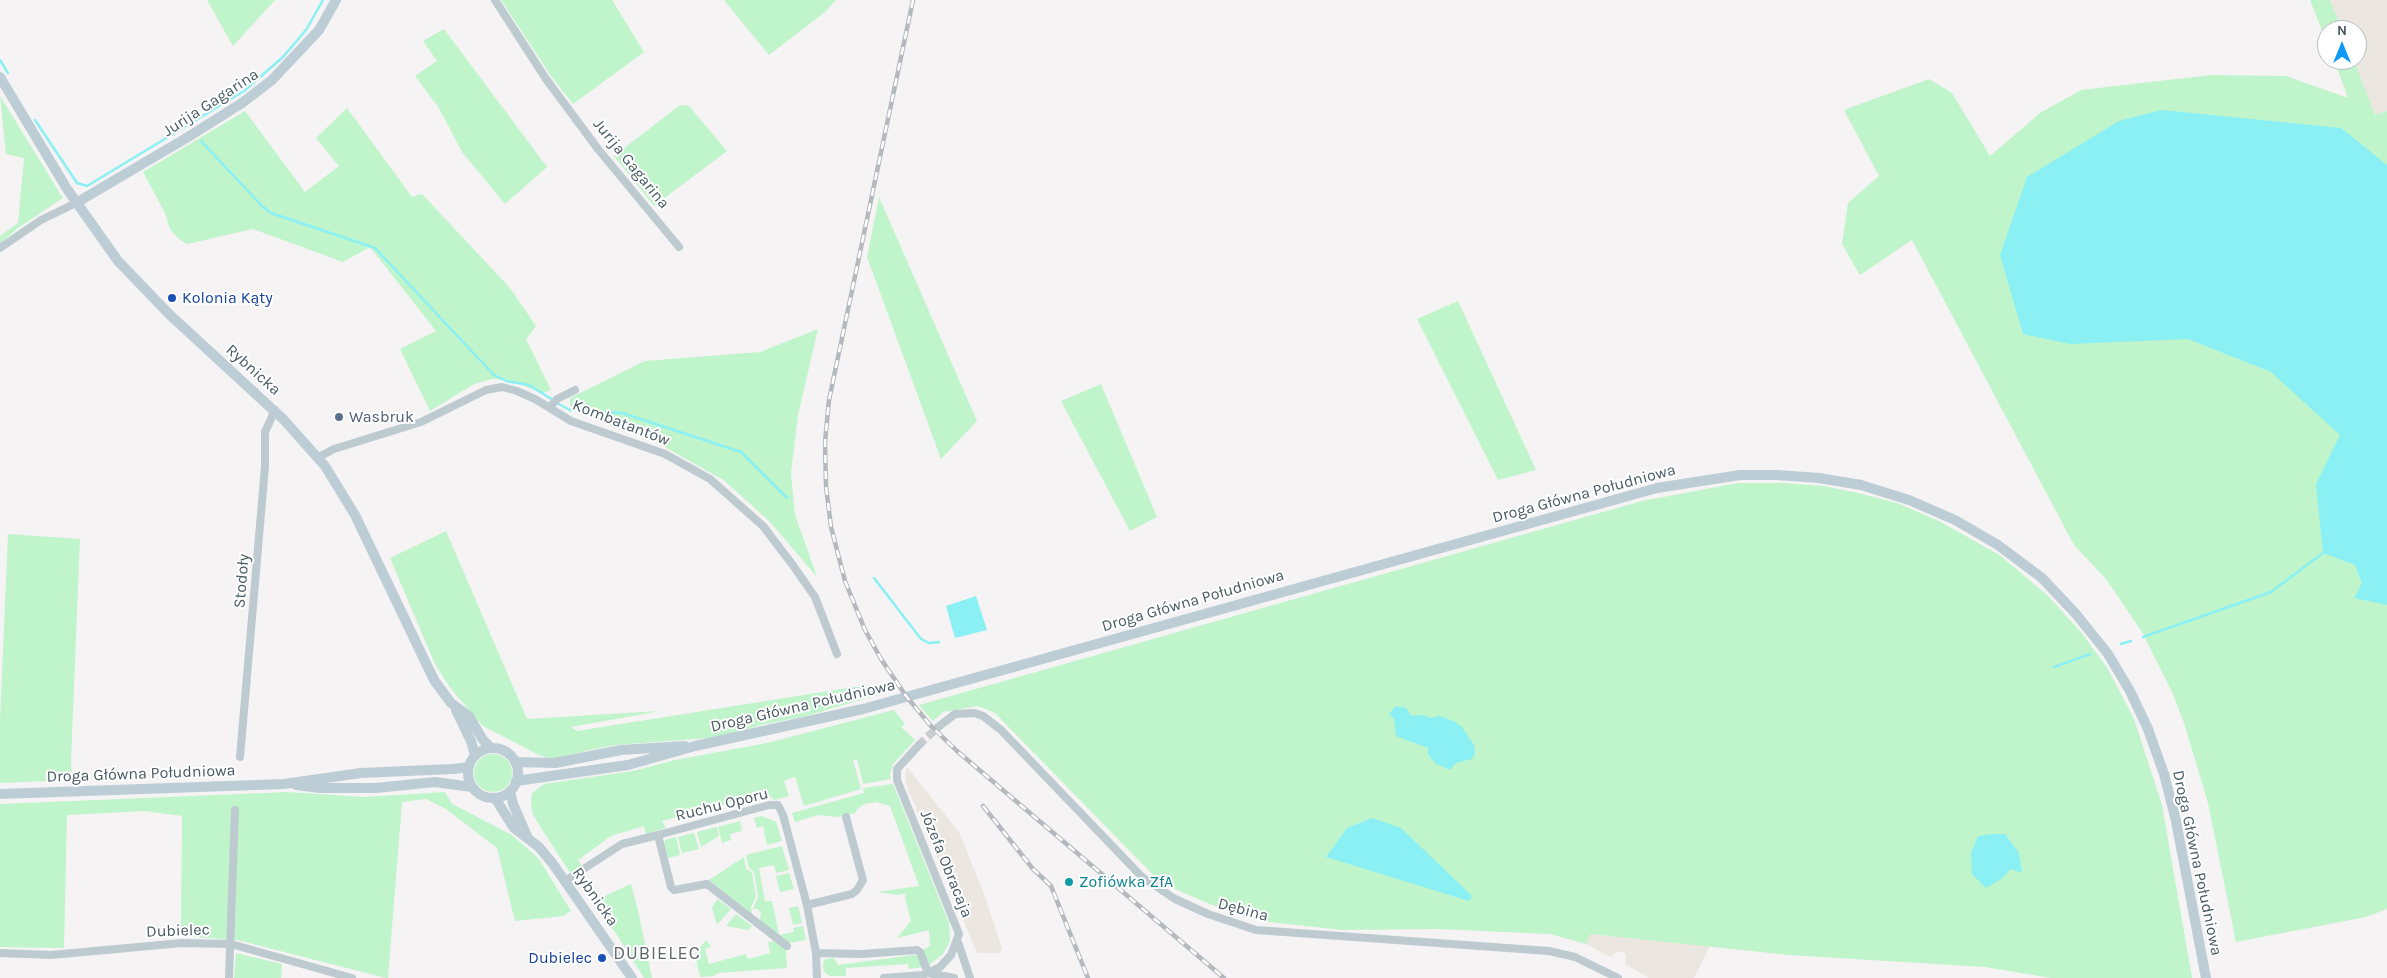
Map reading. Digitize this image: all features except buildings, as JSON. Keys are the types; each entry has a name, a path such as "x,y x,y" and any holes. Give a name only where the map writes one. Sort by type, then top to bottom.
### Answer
{"main road":[{"name":"Jurija Gagarina","path":"76,203 188,137 242,103 272,80 319,30 336,0"},
{"name":"Rybnicka","path":"0,77 76,203 108,248 136,280 275,410 319,457 355,515 440,690 455,706 468,716 483,740 491,748"},
{"name":"Droga Główna Południowa","path":"516,781 628,766 695,746 818,720 881,704 1657,488 1740,475 1777,474 1819,478 1861,485 1909,500 1955,520 1998,545 2042,578 2076,614 2108,654 2130,691 2148,729 2164,774 2176,821 2206,978"},
{"name":"Rybnicka","path":"455,706 466,728 475,756"},
{"name":"Droga Główna Południowa","path":"515,762 556,763 621,750 695,746"},
{"path":"491,748 506,752 515,762 518,773 510,791 495,798 482,796 472,787 468,777 469,766 475,756 491,748"},
{"name":"Droga Główna Południowa","path":"0,794 284,784 361,773 453,769 469,766"},
{"name":"Droga Główna Południowa","path":"284,784 320,788 360,789 435,782 472,787"},
{"name":"Rybnicka","path":"510,791 513,804 527,837"},
{"name":"Rybnicka","path":"495,798 514,828 527,837 549,858 632,978"}],"street":[{"name":"Jurija Gagarina","path":"495,0 546,79 598,149 679,247"},
{"path":"0,248 41,220 76,203"},
{"name":"Kombatantów","path":"319,457 334,449 421,422 494,387 517,391 553,404 572,421 672,458 696,470 722,489 763,526 808,586 821,608 838,654"},
{"path":"553,404 575,390"},
{"name":"Stodoły","path":"240,757 265,467 265,432 275,410"},
{"name":"Dębina","path":"938,727 956,714 974,713 983,716 1001,730 1142,877 1175,899 1208,914 1264,931 1549,951 1575,957 1618,978"},
{"name":"Józefa Obracaja","path":"884,978 910,977 940,968 951,955 958,942 959,934 956,923 897,780 897,769 918,745"},
{"name":"Ruchu Oporu","path":"565,881 622,844 769,805 778,805 783,815 807,905 816,953 817,978"},
{"path":"229,978 235,810"},
{"path":"807,905 852,894 863,880 846,816"},
{"name":"Ruchu Oporu","path":"658,835 671,887 674,890 707,884 787,946"},
{"path":"958,942 970,978"},
{"name":"Dubielec","path":"0,954 51,955 182,943 231,944 352,978"},
{"path":"816,953 861,954 917,950 920,952 928,973 954,978"}],"shaded area":[{"path":"2330,0 2387,0 2387,111 2375,115 2358,70 2367,70 2367,20 2338,20"},
{"path":"907,767 959,832 983,891 1002,948 1000,953 977,953 907,787 905,776"},
{"path":"1589,934 1710,946 1694,978 1649,978 1625,964 1626,954 1618,951 1610,957 1586,944"}],"green space":[{"path":"207,0 275,0 233,46"},
{"path":"501,0 612,0 644,52 573,104 551,76"},
{"path":"724,0 836,0 825,12 769,55"},
{"path":"2310,0 2330,0 2338,20 2318,20"},
{"path":"444,29 547,167 505,204 462,152 439,108 415,76 437,61 423,41"},
{"path":"2338,70 2358,70 2375,115 2387,111 2387,909 2366,917 2236,942 2208,803 2184,723 2172,692 2142,632 2106,579 2074,545 1912,240 1860,275 1842,244 1848,203 1879,176 1844,110 1929,79 1952,93 1990,156 2040,113 2081,90 2211,75 2286,76 2348,98"},
{"path":"0,96 63,198 18,228 0,244 0,236 18,223 24,158 6,154"},
{"path":"680,105 689,106 727,151 654,206 614,156"},
{"path":"347,108 412,197 422,194 510,288 536,326 526,339 551,390 543,393 508,380 492,379 474,384 430,411 400,349 436,331 370,247 343,262 253,229 187,244 179,239 170,229 165,213 143,172 245,111 305,192 339,166 316,138"},
{"path":"879,197 977,421 941,459 867,257"},
{"path":"1458,301 1536,470 1498,480 1417,319"},
{"path":"818,329 798,415 791,473 795,515 817,577 771,523 725,481 658,443 618,429 570,406 570,398 645,361 760,352"},
{"path":"1101,384 1157,517 1130,531 1061,401"},
{"path":"1738,483 1783,483 1823,486 1897,503 1939,521 2001,556 2048,596 2081,632 2108,669 2134,719 2162,805 2192,978 2051,978 1985,967 1789,955 1590,934 1586,944 1550,934 1436,929 1342,930 1260,921 1212,905 1161,883 995,713 978,706 943,712 933,721 919,705 1642,501"},
{"path":"446,531 527,719 660,711 571,727 577,731 854,687 878,687 881,694 806,716 760,725 721,737 615,745 552,760 483,726 451,689 435,664 390,558"},
{"path":"8,534 80,539 71,760 72,780 0,783 0,721"},
{"path":"894,710 905,724 901,727 915,740 893,764 890,774 891,779 863,784 857,759 853,760 861,789 804,806 795,777 784,781 789,796 774,800 767,793 662,821 666,828 646,834 644,826 611,836 578,860 582,866 570,873 533,815 532,793 544,784 633,771 675,760 767,743"},
{"path":"493,754 506,760 512,773 506,786 493,792 480,786 474,773 480,760"},
{"path":"893,784 949,923 950,941 943,954 929,965 923,950 930,946 929,930 897,938 911,921 905,898 906,893 899,895 877,892 919,886 890,806 876,802 864,804 856,810 856,813 838,817 818,815 795,822 792,813 864,793 863,788"},
{"path":"288,792 364,797 445,792 452,804 512,835 539,859 571,911 563,916 515,921 497,848 446,809 426,799 402,802 388,978 386,978 237,940 181,936 182,816 145,811 67,815 64,948 0,947 0,804"},
{"path":"762,816 776,822 782,841 767,845 763,826 757,828 754,818"},
{"path":"740,821 742,831 730,834 731,840 722,843 718,827"},
{"path":"717,827 719,836 701,847 697,832"},
{"path":"694,833 699,849 682,853 678,837"},
{"path":"676,837 680,855 668,858 665,840"},
{"path":"782,846 789,870 776,873 774,865 759,868 765,901 772,901 779,935 794,932 793,928 803,926 806,940 788,943 760,920 761,912 753,909 758,897 754,872 749,868 746,855"},
{"path":"744,857 746,869 752,872 756,897 751,907 752,914 709,880"},
{"path":"789,873 794,889 780,892 776,876"},
{"path":"631,884 652,978 644,978 615,932 591,902"},
{"path":"717,899 731,909 717,925 712,908"},
{"path":"798,906 802,923 793,925 789,908"},
{"path":"736,914 752,926 748,930 726,926"},
{"path":"706,940 711,947 705,949 709,964 746,954 748,959 770,953 768,942 774,941 786,949 787,968 717,973 714,976 700,977 695,954"},
{"path":"236,953 282,964 281,978 234,978"},
{"path":"918,956 923,967 909,969 908,964 846,968 846,976 830,976 825,973 823,968 823,963 826,959 834,958 838,965"}],"water":[{"path":"2162,110 2341,128 2387,165 2387,605 2354,598 2362,583 2355,565 2323,553 2316,484 2340,435 2271,372 2188,339 2070,344 2023,334 2000,255 2027,177 2119,121"},
{"path":"976,596 987,630 955,638 946,606"},
{"path":"1396,706 1406,708 1411,716 1422,715 1431,718 1440,716 1455,722 1462,727 1474,745 1475,753 1472,759 1456,763 1450,770 1435,763 1428,754 1428,748 1396,736 1394,719 1389,714"},
{"path":"1372,818 1401,828 1472,896 1469,901 1326,857 1347,828"},
{"path":"2005,834 2019,853 2022,873 2011,869 2001,879 1986,888 1972,874 1971,853 1978,836"}],"waterway":[{"path":"35,120 77,183 87,186 244,91 283,57 306,30 323,0"},
{"path":"0,60 8,73"},
{"path":"201,141 262,206 271,213 375,248 494,375 506,381 529,385 553,400"},
{"path":"557,403 570,410 622,413 741,452 787,498"},
{"path":"2143,637 2271,592 2323,553"},
{"path":"874,578 921,639 929,643 939,642"},
{"path":"2121,644 2131,641"},
{"path":"2054,667 2090,654"}],"tunnel":[{"path":"919,745 938,727"}],"railway":[{"path":"913,0 829,400 825,442 826,486 831,527 845,581 865,630 881,659 906,696 931,726 957,751 1224,978"},
{"path":"983,806 1033,869 1051,886 1088,978"}],"place":[{"name":"Kolonia Kąty","path":"172,298"},
{"name":"Wasbruk","path":"339,417"},
{"name":"Zofiówka ZfA","path":"1069,882"},
{"name":"Dubielec","path":"602,958"}],"district":[{"name":"DUBIELEC","path":"657,954"}]}
